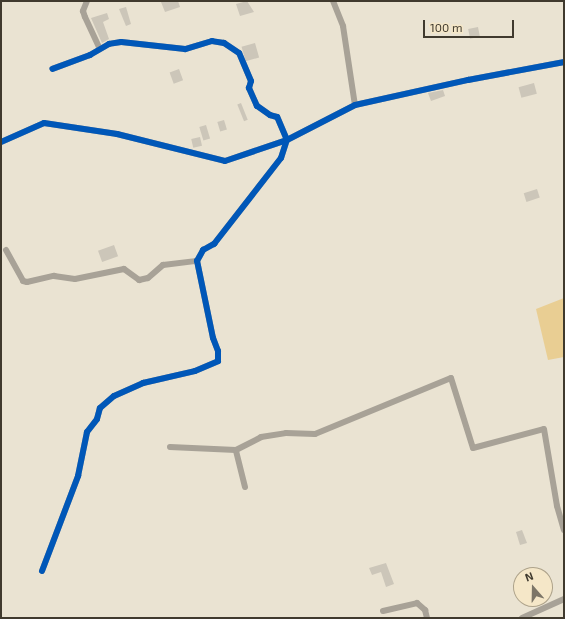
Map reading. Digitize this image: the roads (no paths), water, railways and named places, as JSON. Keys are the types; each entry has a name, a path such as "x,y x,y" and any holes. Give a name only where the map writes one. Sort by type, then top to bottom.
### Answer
{"street":[{"path":"88,1 83,11 84,17 100,49"},
{"path":"333,1 343,26 355,105"},
{"path":"42,570 78,476 87,432 97,419 100,408 114,396 143,383 195,371 218,361 218,351 213,338 197,260 203,250 214,244 281,158 287,140 277,117 270,115 257,106 249,88 251,81 239,53 224,43 212,41 185,48 121,42 52,69"},
{"path":"1,142 44,123 117,134 225,161 287,140 355,105 468,80 564,62"},
{"path":"6,250 23,281 27,282 54,276 75,279 124,269 139,280 148,278 162,265 197,260"},
{"path":"170,447 236,450 261,437 286,433 315,434 451,378 473,448 544,429 557,506 564,530"},
{"path":"236,450 245,487"},
{"path":"522,618 564,599"},
{"path":"383,611 417,603 425,610 426,618"}]}
